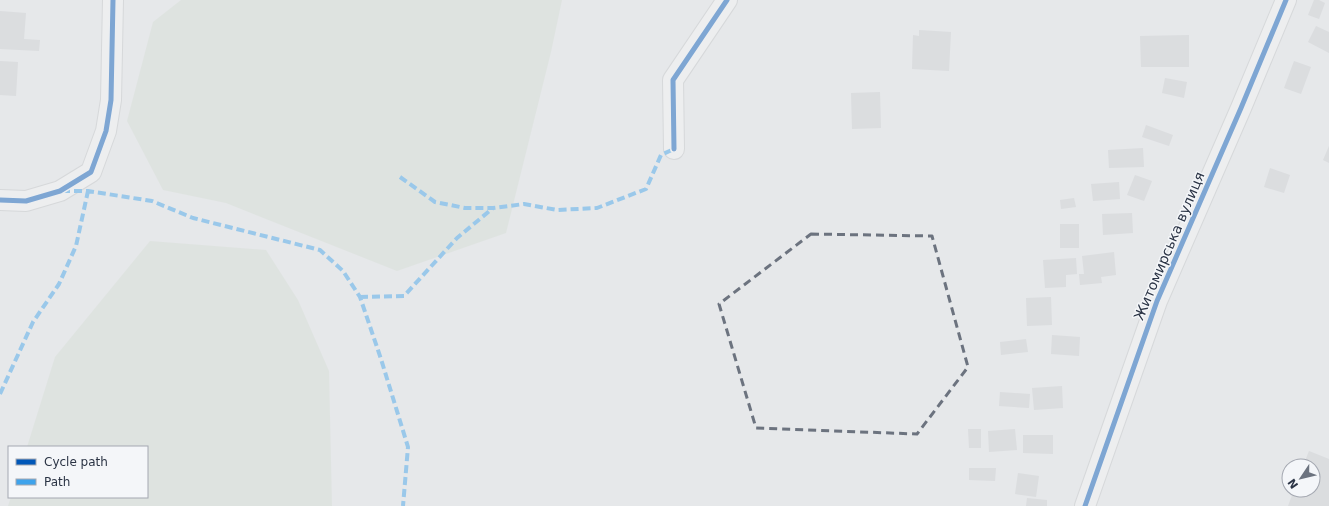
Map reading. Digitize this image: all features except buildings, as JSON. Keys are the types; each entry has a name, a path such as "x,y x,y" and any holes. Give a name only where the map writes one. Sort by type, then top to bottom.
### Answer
{"street":[{"path":"0,200 26,200 48,193 91,172 106,131 111,100 113,0"},
{"path":"674,149 673,80 727,0"},
{"name":"Житомирська вулиця","path":"1085,506 1157,301 1286,0"},
{"path":"0,194 48,193"}],"highlighted area":[{"path":"811,234 932,236 968,367 917,434 756,428 719,304"}],"shaded area":[{"path":"181,0 562,0 551,52 506,233 397,271 226,203 163,190 127,121 153,22"},
{"path":"150,241 266,250 298,300 329,371 332,506 8,506 11,498 148,498 148,446 27,446 55,357"}],"marked path":[{"path":"400,177 435,202 465,208 493,208 524,204 557,210 597,208 646,189 661,155 674,149"},
{"path":"62,191 88,191 152,201 193,218 320,250 343,271 360,297 408,447 403,506"},
{"path":"0,394 33,322 59,284 76,246 88,191"},
{"path":"360,297 404,296 457,238 493,208"}],"cycle path":[{"path":"0,200 26,201 60,191 91,172 106,131 111,100 113,0"},
{"path":"674,149 673,80 727,0"},
{"path":"1085,506 1157,301 1286,0"}]}
